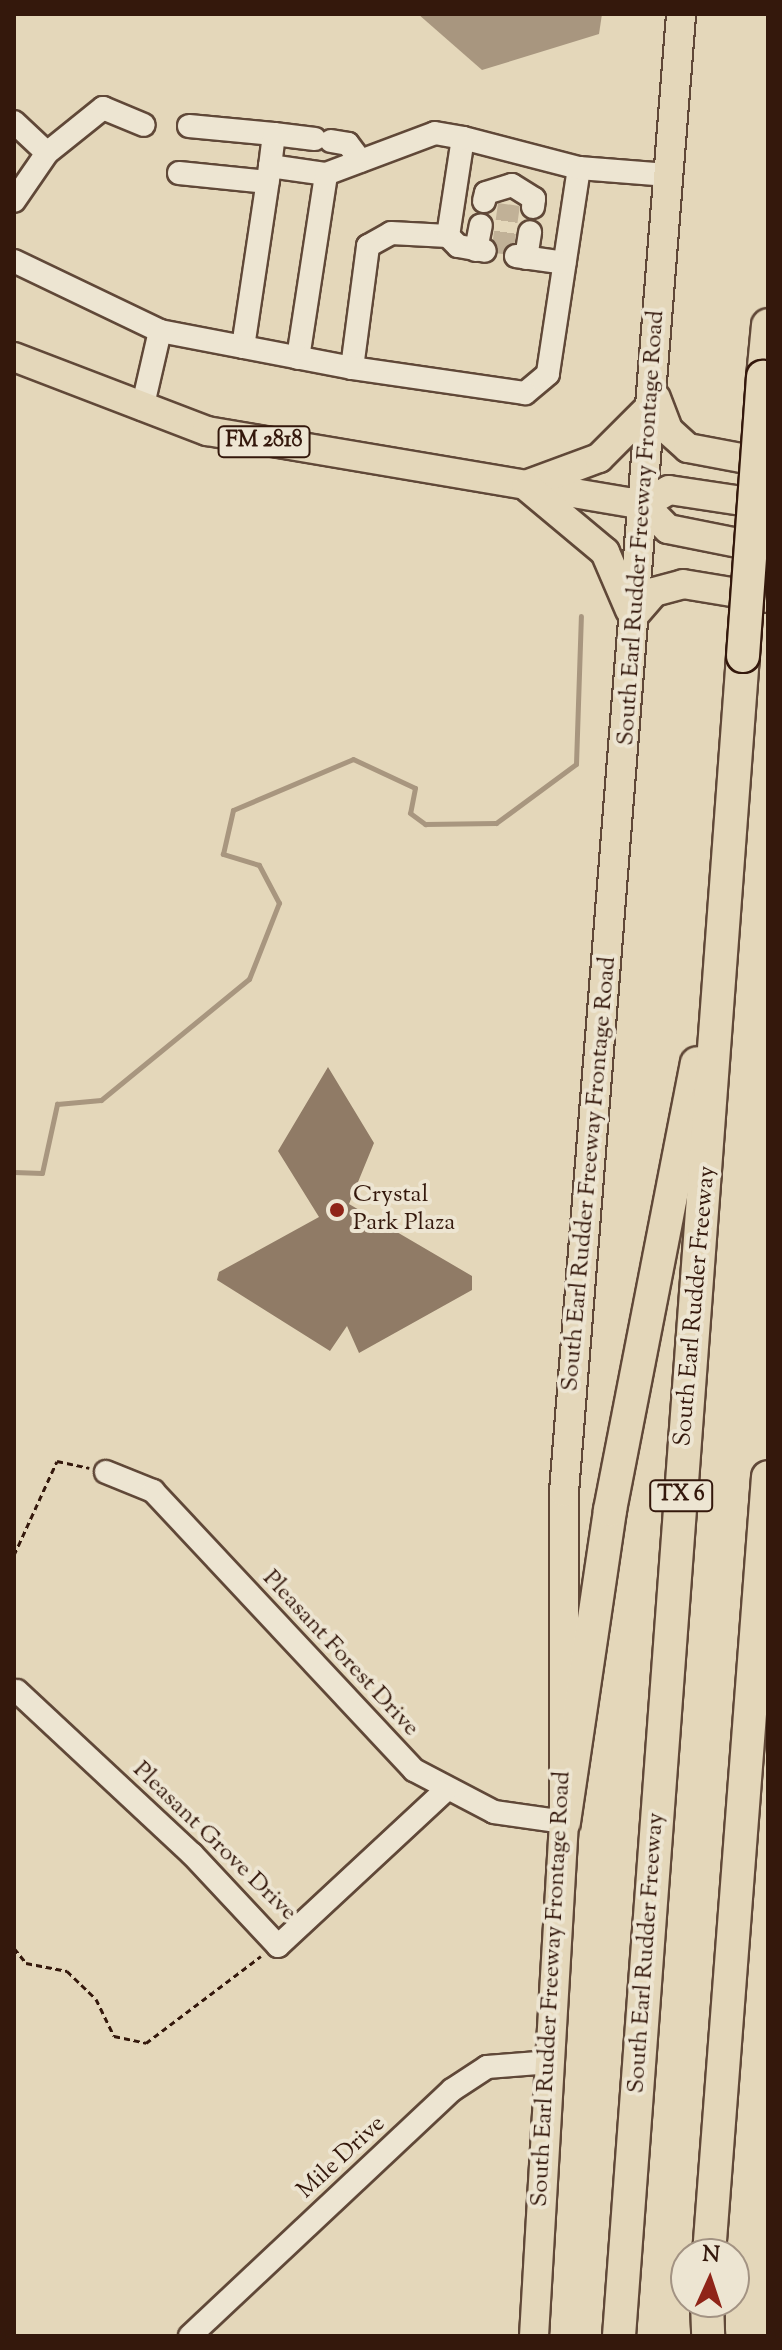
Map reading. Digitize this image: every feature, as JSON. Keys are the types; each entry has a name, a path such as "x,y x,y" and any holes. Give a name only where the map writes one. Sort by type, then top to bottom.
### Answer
{"highway":[{"name":"South Earl Rudder Freeway","path":"619,2336 768,325"},
{"path":"564,1822 610,1510 724,927"},
{"path":"710,2238 768,1477"}],"main road":[{"name":"South Earl Rudder Freeway Frontage Road","path":"534,2336 564,1822 564,1492 681,14"},
{"name":"FM 2818","path":"14,357 142,409 207,431 644,505"},
{"path":"635,619 605,552 526,485 599,458 652,398 668,430 688,448 768,463"},
{"path":"768,505 669,490 644,505 668,529 768,549"},
{"path":"635,619 654,592 683,584 768,598"}],"street":[{"path":"14,201 47,153 103,108 144,125"},
{"path":"14,122 47,153"},
{"path":"189,126 348,144 361,161"},
{"path":"179,173 326,174 435,133 579,168 668,175"},
{"path":"243,347 274,134"},
{"path":"448,236 463,138"},
{"path":"510,194 516,152"},
{"path":"14,261 160,331 352,368 525,393 548,374 579,168"},
{"path":"298,358 326,174"},
{"path":"484,201 486,193 510,194 534,199 533,207"},
{"path":"352,368 368,246 391,233 448,236 481,251 481,225"},
{"path":"530,232 521,257 565,263"},
{"path":"142,409 160,331"},
{"name":"Pleasant Forest Drive","path":"106,1472 153,1491 389,1747 445,1791 494,1812 564,1822"},
{"name":"Pleasant Grove Drive","path":"17,1691 192,1854 278,1946 445,1791"},
{"name":"Mile Drive","path":"190,2336 452,2090 487,2067 551,2062"}],"path":[{"path":"14,1555 57,1461 106,1472"},
{"path":"14,1948 26,1963 67,1971 90,1992 114,2036 146,2043 278,1946"}],"shaded area":[{"path":"418,14 602,14 599,34 482,70"}],"building":[{"name":"Crystal Park Plaza","path":"328,1067 374,1143 349,1204 472,1276 472,1290 359,1353 347,1326 330,1351 217,1280 219,1272 319,1217 278,1151"}],"waterway":[{"path":"14,1172 42,1173 57,1104 101,1100 249,979 279,903 259,865 223,854 233,810 353,759 415,788 410,813 425,824 496,823 576,764 581,616"}],"tunnel":[{"path":"502,254 509,204"}],"place":[{"name":"Crystal Park Plaza","path":"337,1210"}]}
